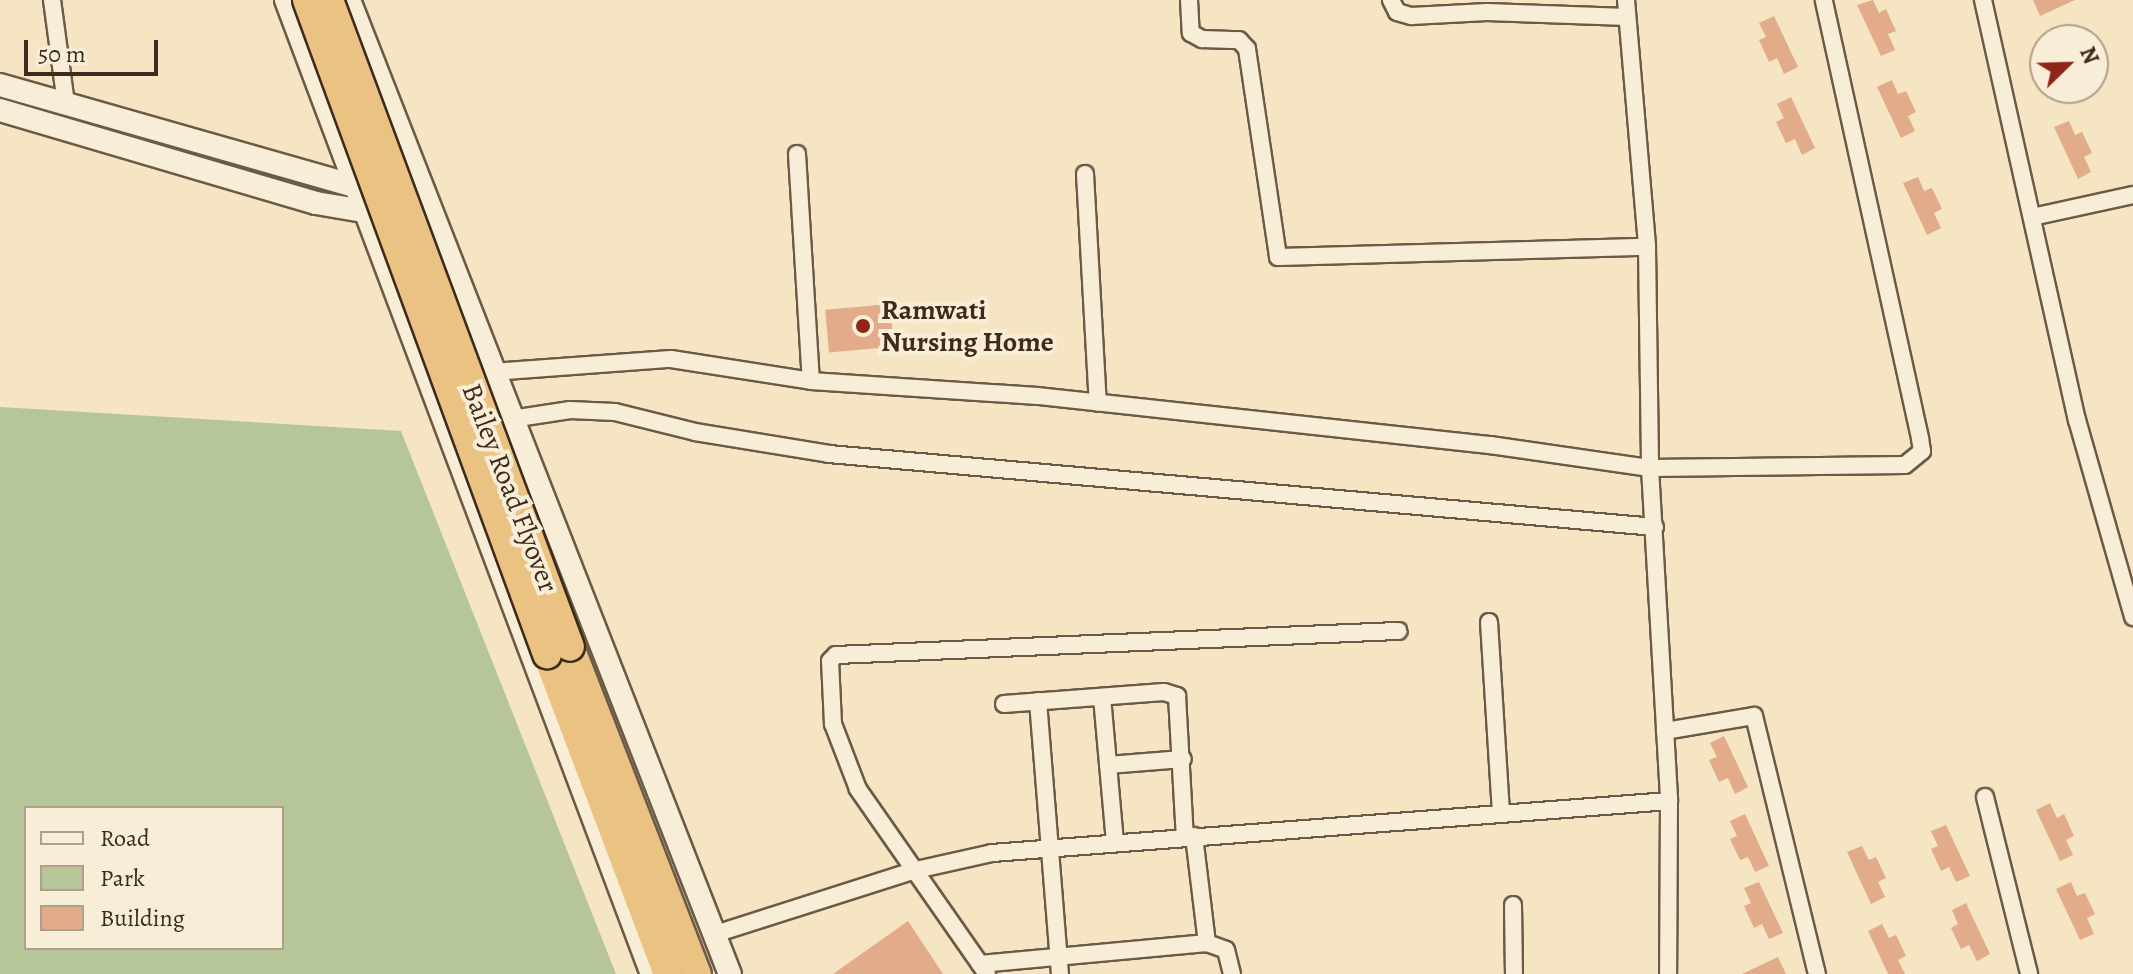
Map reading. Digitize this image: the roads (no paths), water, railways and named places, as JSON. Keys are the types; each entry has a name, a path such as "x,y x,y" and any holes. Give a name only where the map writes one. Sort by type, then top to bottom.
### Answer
{"highway":[{"name":"Bailey Road Flyover","path":"307,0 559,651 697,974"},
{"name":"Bailey Road Flyover","path":"329,0 559,651 668,974"}],"main road":[{"path":"286,0 652,974"},
{"path":"349,0 510,419 730,974"},
{"path":"311,70 370,55"},
{"path":"0,85 354,186 414,172"},
{"path":"0,110 316,203 364,211 424,197"},
{"path":"402,315 461,292"}],"street":[{"path":"52,0 66,104"},
{"path":"1189,0 1191,33 1202,39 1239,40 1247,49 1278,257 1647,247"},
{"path":"1391,0 1397,12 1411,16 1487,12 1627,17"},
{"path":"1626,0 1647,247 1650,468 1669,801 1668,974"},
{"path":"492,372 671,359 811,381 1098,403 1490,445 1650,468 1905,465 1922,451 1824,0"},
{"path":"1983,0 2077,420 2132,612"},
{"path":"797,154 811,381"},
{"path":"1085,174 1098,403"},
{"path":"2032,217 2133,195"},
{"path":"448,437 510,419 570,410 615,412 695,432 829,454 1655,527"},
{"path":"1489,622 1501,813"},
{"path":"1232,974 1226,950 1207,943 1059,957 984,969 858,789 833,724 830,661 836,655 1398,631"},
{"path":"1004,704 1102,697 1177,696 1189,836 1207,943"},
{"path":"1102,697 1115,842"},
{"path":"1038,701 1060,974"},
{"path":"1665,731 1754,716 1817,974"},
{"path":"1108,765 1183,759"},
{"path":"1985,797 2029,974"},
{"path":"715,934 916,870 992,853 1669,801"},
{"path":"1513,905 1514,974"}],"place":[{"name":"Ramwati Nursing Home","path":"863,326"}]}
